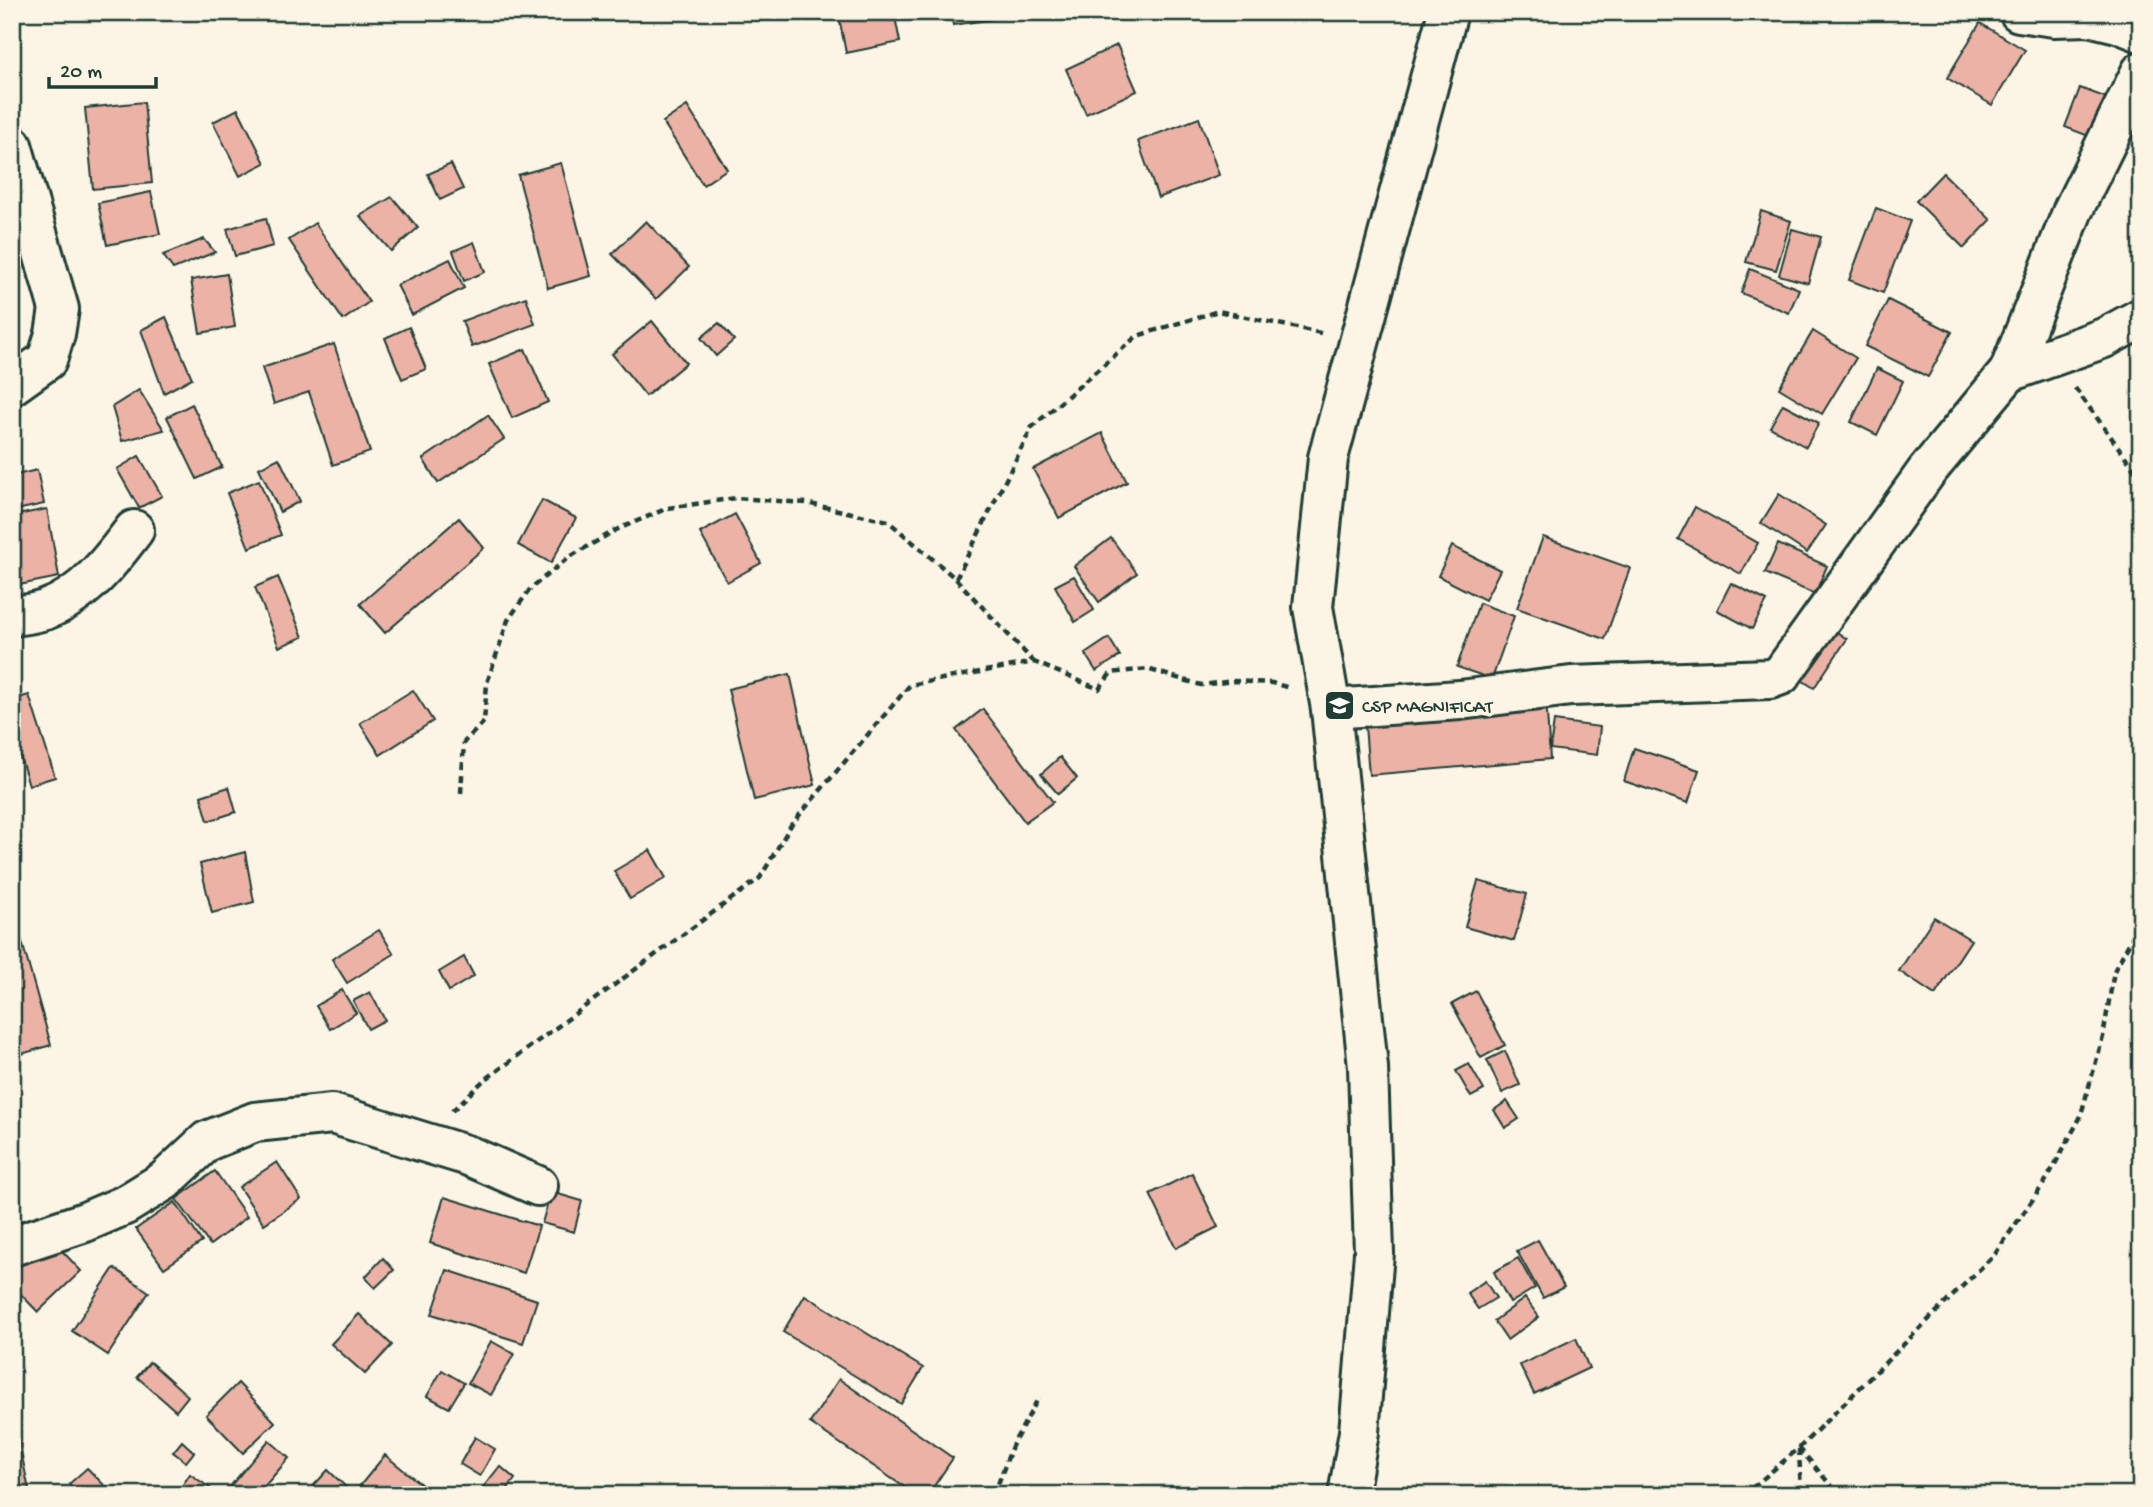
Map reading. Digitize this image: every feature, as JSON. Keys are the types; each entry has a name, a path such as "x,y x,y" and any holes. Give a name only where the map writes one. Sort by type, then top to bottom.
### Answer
{"street":[{"path":"1348,1495 1359,1432 1374,1252 1368,1067 1331,709 1313,607 1328,458 1448,12"},
{"path":"2019,12 2054,17 2090,16 2141,32"},
{"path":"1331,709 1460,700 1571,686 1770,680 1781,675 1927,471 2009,372 2073,210 2141,72"},
{"path":"12,145 59,309 47,360 12,386"},
{"path":"2009,372 2104,338 2141,318"},
{"path":"12,617 46,610 76,593 101,573 134,530"},
{"path":"12,1246 85,1222 125,1205 164,1181 207,1141 256,1122 332,1114 419,1143 469,1156 538,1186"}],"path":[{"path":"956,579 1032,427 1137,336 1218,311 1360,342"},
{"path":"2051,356 2141,478"},
{"path":"461,793 464,742 484,722 487,683 508,620 531,588 568,558 616,530 668,508 736,498 806,503 888,521 956,579 1034,662 1098,689 1111,673 1147,669 1201,685 1234,681 1272,683 1302,692 1331,709"},
{"path":"419,1143 482,1082 760,878 791,825 910,685 1034,662"},
{"path":"1744,1495 1799,1448 1995,1254 2047,1179 2080,1118 2103,1037 2113,971 2141,921"},
{"path":"994,1495 1012,1446 1039,1396"},
{"path":"1799,1448 1801,1495"},
{"path":"1799,1448 1839,1495"}],"building":[{"path":"838,12 894,12 900,42 846,53"},
{"path":"951,12 1006,12 1007,17 953,25"},
{"path":"1980,23 2025,50 1992,105 1947,78"},
{"path":"1117,45 1137,91 1086,114 1066,69"},
{"path":"2080,88 2110,99 2094,138 2065,127"},
{"path":"144,102 152,183 93,189 85,108"},
{"path":"687,106 727,169 703,185 663,122"},
{"path":"238,109 265,163 240,176 213,122"},
{"path":"1199,118 1219,175 1158,198 1138,141"},
{"path":"561,163 591,276 548,288 518,175"},
{"path":"451,164 463,189 440,200 428,174"},
{"path":"1943,173 1991,220 1964,248 1916,201"},
{"path":"151,192 160,234 107,245 98,203"},
{"path":"392,197 418,228 391,251 360,216"},
{"path":"1876,208 1910,221 1883,293 1849,280"},
{"path":"1761,211 1791,221 1776,270 1746,262"},
{"path":"266,218 273,246 235,256 227,229"},
{"path":"646,221 689,267 656,299 612,254"},
{"path":"315,223 369,302 343,320 289,240"},
{"path":"1792,229 1821,237 1808,283 1779,275"},
{"path":"204,239 215,252 173,269 163,255"},
{"path":"474,242 485,272 464,281 453,251"},
{"path":"450,259 464,288 412,315 397,285"},
{"path":"1750,269 1799,289 1789,313 1741,293"},
{"path":"227,274 235,327 200,333 191,280"},
{"path":"526,297 535,324 472,347 462,321"},
{"path":"1888,300 1952,332 1928,377 1865,346"},
{"path":"166,317 192,378 164,393 141,330"},
{"path":"652,321 686,363 646,396 612,354"},
{"path":"719,323 734,340 716,356 701,338"},
{"path":"409,327 426,369 402,379 385,338"},
{"path":"1813,331 1856,358 1822,414 1779,388"},
{"path":"334,344 370,452 333,465 309,392 274,404 262,368"},
{"path":"525,349 548,402 512,418 489,364"},
{"path":"1877,368 1903,381 1877,435 1851,422"},
{"path":"139,390 164,430 122,441 112,407"},
{"path":"192,404 222,467 197,479 167,417"},
{"path":"1783,404 1819,423 1806,447 1770,427"},
{"path":"488,415 504,439 438,483 423,459"},
{"path":"1102,433 1127,482 1059,518 1033,469"},
{"path":"139,456 162,496 139,508 117,469"},
{"path":"279,458 300,501 280,512 259,468"},
{"path":"37,470 44,504 12,511 12,476"},
{"path":"259,480 281,535 249,548 227,493"},
{"path":"1779,494 1826,525 1807,553 1761,523"},
{"path":"542,500 576,518 551,563 518,545"},
{"path":"1695,507 1758,543 1741,574 1678,539"},
{"path":"47,509 59,577 19,585 12,553 12,516"},
{"path":"735,514 761,563 727,582 700,533"},
{"path":"459,518 484,548 385,633 360,604"},
{"path":"1543,537 1630,568 1605,639 1517,608"},
{"path":"1111,538 1137,573 1099,602 1074,566"},
{"path":"1778,544 1827,566 1815,594 1765,573"},
{"path":"1452,546 1500,570 1485,600 1438,576"},
{"path":"1074,576 1094,610 1075,622 1055,586"},
{"path":"278,577 303,637 279,647 255,587"},
{"path":"1731,583 1767,601 1752,629 1717,610"},
{"path":"1479,603 1514,616 1492,679 1457,667"},
{"path":"1819,620 1847,639 1814,688 1786,670"},
{"path":"1109,638 1120,656 1096,671 1085,654"},
{"path":"790,674 815,785 754,800 728,689"},
{"path":"413,690 433,721 380,755 360,723"},
{"path":"29,695 55,777 29,785 12,732 12,700"},
{"path":"1546,697 1550,759 1369,775 1364,713"},
{"path":"983,709 1053,802 1025,822 956,730"},
{"path":"1554,721 1600,727 1597,755 1550,749"},
{"path":"1634,748 1699,770 1688,803 1624,781"},
{"path":"1060,757 1077,778 1058,794 1041,774"},
{"path":"229,787 236,812 208,821 201,796"},
{"path":"650,850 666,878 630,899 614,871"},
{"path":"245,852 254,902 212,913 200,864"},
{"path":"1478,881 1527,894 1514,941 1465,927"},
{"path":"15,917 51,1045 12,1057 12,918"},
{"path":"1934,917 1971,940 1935,995 1899,971"},
{"path":"379,930 394,954 347,983 332,959"},
{"path":"464,957 474,976 449,991 439,972"},
{"path":"342,990 356,1013 330,1029 316,1006"},
{"path":"1476,991 1505,1045 1481,1058 1452,1004"},
{"path":"370,992 385,1020 368,1029 353,1001"},
{"path":"1505,1051 1520,1085 1502,1093 1487,1060"},
{"path":"1469,1064 1484,1090 1471,1097 1456,1071"},
{"path":"1507,1101 1519,1119 1505,1128 1494,1110"},
{"path":"277,1162 301,1199 264,1224 239,1187"},
{"path":"215,1171 247,1217 210,1245 176,1199"},
{"path":"1192,1173 1218,1227 1176,1248 1150,1194"},
{"path":"551,1192 582,1201 574,1232 542,1223"},
{"path":"444,1197 539,1226 524,1273 430,1243"},
{"path":"175,1202 202,1242 164,1268 136,1229"},
{"path":"50,1238 81,1271 38,1312 12,1285 12,1274"},
{"path":"1538,1240 1564,1287 1543,1298 1517,1251"},
{"path":"383,1258 394,1270 375,1288 365,1277"},
{"path":"1518,1258 1535,1288 1510,1303 1494,1272"},
{"path":"114,1268 149,1292 108,1355 72,1331"},
{"path":"447,1270 537,1300 523,1343 432,1314"},
{"path":"1485,1281 1496,1298 1478,1309 1467,1293"},
{"path":"805,1295 923,1368 901,1404 783,1332"},
{"path":"1525,1298 1539,1317 1507,1340 1494,1321"},
{"path":"359,1314 392,1345 365,1374 331,1344"},
{"path":"1576,1338 1589,1368 1534,1394 1520,1365"},
{"path":"491,1341 514,1354 491,1395 468,1383"},
{"path":"150,1362 188,1396 176,1411 137,1377"},
{"path":"442,1370 464,1383 449,1408 427,1396"},
{"path":"839,1379 953,1458 928,1495 916,1495 810,1423"},
{"path":"238,1383 275,1422 243,1453 206,1415"},
{"path":"14,1417 30,1495 12,1495"},
{"path":"475,1437 495,1449 480,1476 460,1464"},
{"path":"269,1440 289,1458 257,1495 232,1495 227,1490"},
{"path":"182,1441 194,1452 186,1462 173,1452"},
{"path":"385,1455 433,1494 354,1493"},
{"path":"500,1466 515,1479 503,1495 477,1495"},
{"path":"87,1468 114,1495 80,1495 69,1484"},
{"path":"328,1470 347,1488 341,1495 305,1495"},
{"path":"190,1474 220,1495 176,1495"}],"place":[{"name":"CSP MAGNIFICAT","path":"1339,705"}]}
